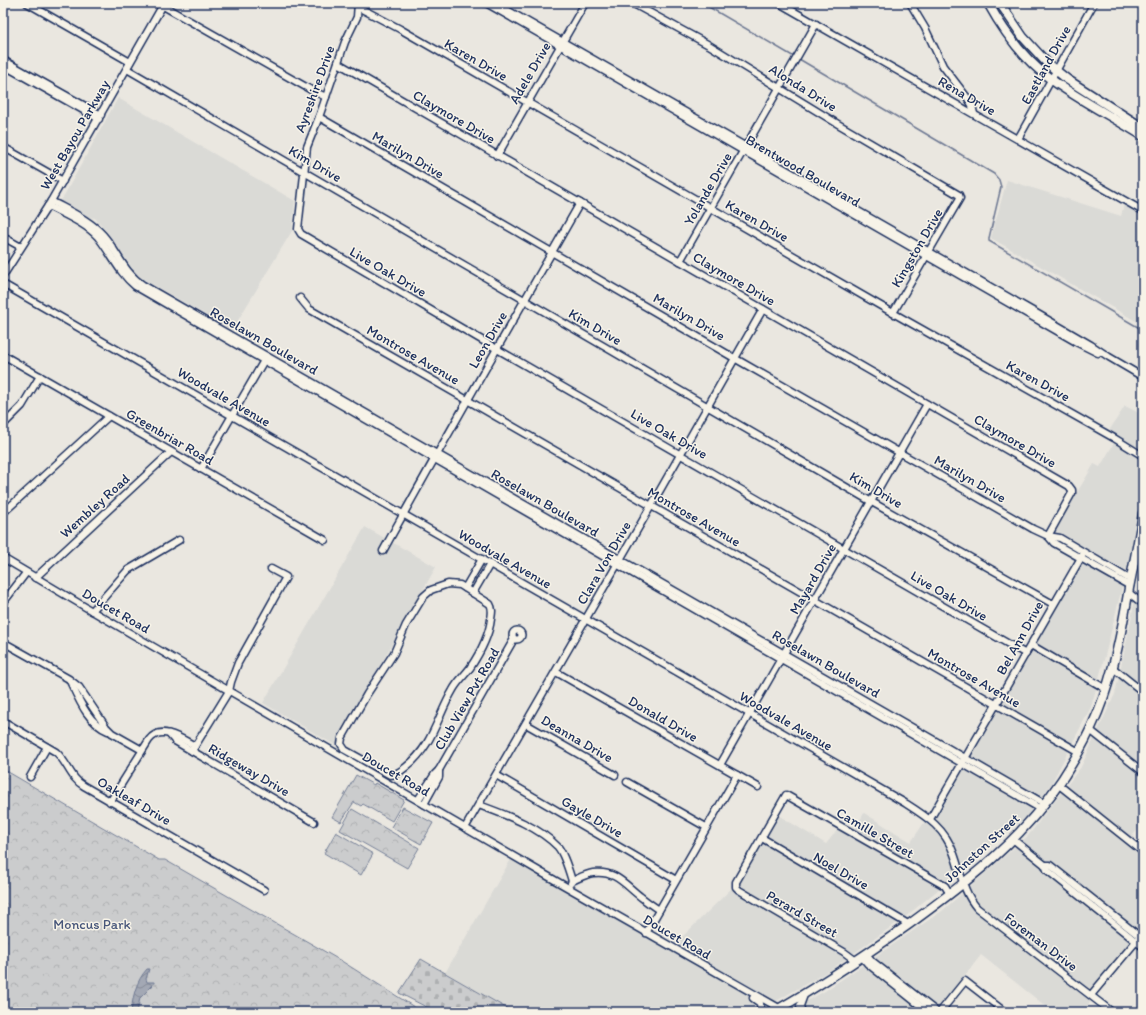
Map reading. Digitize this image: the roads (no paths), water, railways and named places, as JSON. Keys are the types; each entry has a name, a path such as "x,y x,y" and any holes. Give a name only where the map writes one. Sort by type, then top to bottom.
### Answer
{"main road":[{"path":"988,3 1001,26 1019,50 1052,80 1089,105 1143,136"},
{"path":"1000,3 1023,37 1039,56 1056,71 1113,108 1130,114 1143,124"},
{"path":"1089,105 1100,107 1123,120 1139,121"},
{"path":"1139,121 1143,128"},
{"name":"Johnston Street","path":"779,1011 861,958 963,884 1014,840 1043,807 1059,785 1079,752 1090,730 1106,689 1113,668 1122,630 1143,518"}],"street":[{"path":"27,3 130,62"},
{"name":"Brentwood Boulevard","path":"486,3 562,44 1091,345 1143,377"},
{"name":"Brentwood Boulevard","path":"495,3 562,44"},
{"name":"Adele Drive","path":"497,156 585,3"},
{"name":"Alonda Drive","path":"632,3 709,45 960,196"},
{"name":"Rena Drive","path":"779,3 1143,211"},
{"path":"910,3 925,28 943,66 969,100 974,114"},
{"name":"Eastland Drive","path":"1018,139 1094,3"},
{"path":"161,4 326,97"},
{"name":"West Bayou Parkway","path":"3,276 50,204 127,69 161,4"},
{"name":"Ayreshire Drive","path":"301,234 298,229 306,147 319,117 345,42 358,17 358,5"},
{"name":"Karen Drive","path":"358,5 1143,456"},
{"name":"Yolande Drive","path":"680,262 816,24"},
{"path":"3,60 100,117"},
{"name":"Claymore Drive","path":"338,63 1070,487 1072,493 1048,536"},
{"path":"3,65 100,117"},
{"name":"Kim Drive","path":"127,69 870,501 1053,604"},
{"name":"Marilyn Drive","path":"319,117 1026,525 1048,536 1060,538 1082,555 1130,586 1143,604"},
{"path":"3,147 63,181"},
{"name":"Kingston Drive","path":"893,313 960,196"},
{"name":"Leon Drive","path":"383,551 467,400 580,203"},
{"name":"Roselawn Boulevard","path":"50,204 103,235 115,258 142,288 964,760 1043,807"},
{"name":"Live Oak Drive","path":"301,234 497,349 1026,654"},
{"path":"3,237 21,247"},
{"name":"Woodvale Avenue","path":"3,284 586,619 930,819 944,834 949,842 963,884"},
{"name":"Montrose Avenue","path":"300,298 309,309 1079,752"},
{"name":"Clara Von Drive","path":"465,828 736,359 763,309"},
{"name":"Greenbriar Road","path":"3,355 325,540"},
{"path":"202,469 266,358"},
{"path":"3,425 22,406 40,376"},
{"name":"Mayard Drive","path":"720,765 927,404"},
{"path":"3,513 109,416"},
{"name":"Wembley Road","path":"35,578 171,452"},
{"path":"92,611 128,570 179,540"},
{"name":"Bel Ann Drive","path":"930,819 1082,555"},
{"name":"Doucet Road","path":"3,558 26,573 779,1011"},
{"path":"465,588 482,559"},
{"path":"473,593 490,564"},
{"name":"Ridgeway Drive","path":"271,568 286,577 238,663 229,691 193,749 314,822"},
{"path":"3,603 26,573"},
{"path":"387,783 391,775 404,768 421,753 438,724 452,691 470,668 487,639 490,629 491,606 473,593 456,584 448,584 431,590 423,597 406,625 394,653 367,694 342,738 341,744 345,750 391,775"},
{"name":"Club View Pvt Road","path":"424,804 439,777 440,770 514,639"},
{"path":"3,642 69,679 83,692 104,724 112,732 142,750"},
{"path":"1030,645 1106,689"},
{"path":"1113,668 1143,692"},
{"name":"Donald Drive","path":"556,672 758,787"},
{"name":"Oakleaf Drive","path":"3,721 56,752 62,758 77,782 264,890"},
{"name":"Deanna Drive","path":"526,724 616,775"},
{"path":"1090,730 1143,772"},
{"path":"110,802 142,750 154,734 162,732 176,736 193,749"},
{"path":"30,777 47,747"},
{"name":"Club View Pvt Road","path":"418,800 435,774 440,770"},
{"name":"Gayle Drive","path":"496,775 676,880"},
{"path":"646,933 737,775"},
{"path":"627,782 706,827"},
{"path":"1059,785 1143,852"},
{"name":"Camille Street","path":"762,838 786,795 945,886 950,894"},
{"path":"479,805 526,824 558,848 569,870 572,881"},
{"name":"Perard Street","path":"762,838 736,882 736,887 840,950 861,958 904,989"},
{"name":"Noel Drive","path":"762,838 908,924"},
{"path":"1014,840 1141,937 1143,946"},
{"path":"567,887 572,881 592,873 616,876 626,883 640,897 659,910"},
{"name":"Foreman Drive","path":"963,884 967,896 979,910 1112,1012"},
{"path":"1091,995 1141,937"},
{"path":"672,948 682,956 759,1001 762,1008 761,1012"},
{"path":"904,989 938,1012 965,981 1004,1012"},
{"path":"904,989 928,1012"},
{"path":"802,1012 800,1006 804,995"}],"water":[{"path":"147,969 149,969 146,979 147,982 154,982 154,984 140,998 137,1012 131,1012 136,989 140,979"}],"waterway":[{"path":"702,3 796,58"},
{"path":"799,59 994,174 999,180 1001,187 989,241 1143,330"}],"park label":[{"name":"Moncus Park","path":"92,924"}]}
